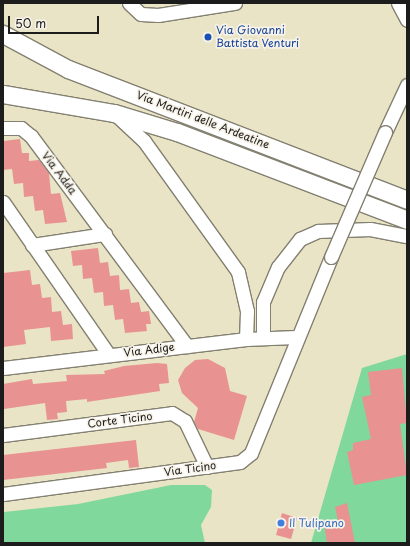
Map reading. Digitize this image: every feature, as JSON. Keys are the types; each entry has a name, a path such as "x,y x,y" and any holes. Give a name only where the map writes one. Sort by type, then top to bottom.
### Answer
{"street":[{"path":"129,3 141,14 158,15 235,3"},
{"path":"398,3 407,20"},
{"name":"Via Martiri delle Ardeatine","path":"3,34 68,69 407,200"},
{"name":"Via Ticino","path":"3,494 240,462 251,453 296,337 407,85"},
{"name":"Via Martiri delle Ardeatine","path":"3,94 114,113 176,132 407,220"},
{"path":"114,113 144,141 238,272 247,311 246,339"},
{"name":"Via Adda","path":"3,128 21,128 32,136 188,346"},
{"path":"3,202 109,355"},
{"path":"263,337 263,302 278,267 300,239 318,231 370,229 407,236"},
{"path":"32,245 105,234"},
{"name":"Via Adige","path":"3,368 263,337 296,337"},
{"name":"Corte Ticino","path":"3,435 172,413 185,421 208,467"}],"green space":[{"path":"407,354 407,543 311,543 362,368"},
{"path":"171,485 205,485 212,490 211,507 201,525 205,543 3,543 4,512 78,504"}],"building":[{"path":"20,139 22,153 29,153 29,161 39,160 49,173 51,194 60,193 67,222 45,224 43,210 35,211 33,196 24,197 23,183 14,184 12,169 3,170 3,141"},
{"path":"98,248 100,263 108,262 110,276 119,275 120,290 129,289 131,303 139,302 141,312 149,311 151,324 146,324 147,331 125,333 123,319 115,320 113,305 104,306 103,292 94,293 92,278 83,279 82,265 73,266 71,251"},
{"path":"30,270 32,285 40,284 42,298 51,297 52,312 61,311 63,325 72,324 73,339 51,341 50,327 24,330 26,344 3,347 3,273"},
{"path":"208,359 225,368 230,391 247,396 234,440 198,429 194,422 198,408 182,393 178,380 185,368 195,360"},
{"path":"157,363 167,364 169,383 159,384 160,391 87,402 87,399 66,401 67,412 57,413 58,419 47,420 45,403 4,409 3,384 32,379 33,384 67,381 66,375 105,374 104,371 124,366"},
{"path":"402,368 407,423 400,424 407,475 354,485 347,452 353,450 353,443 371,439 362,397 371,395 368,372"},
{"path":"136,440 139,467 129,468 128,460 106,463 107,468 3,480 3,455"},
{"path":"347,503 355,543 327,543 324,524 338,521 335,507"},
{"path":"282,513 297,518 291,539 276,535"}],"place":[{"name":"Via Giovanni Battista Venturi","path":"208,37"},
{"name":"Il Tulipano","path":"281,523"}]}
